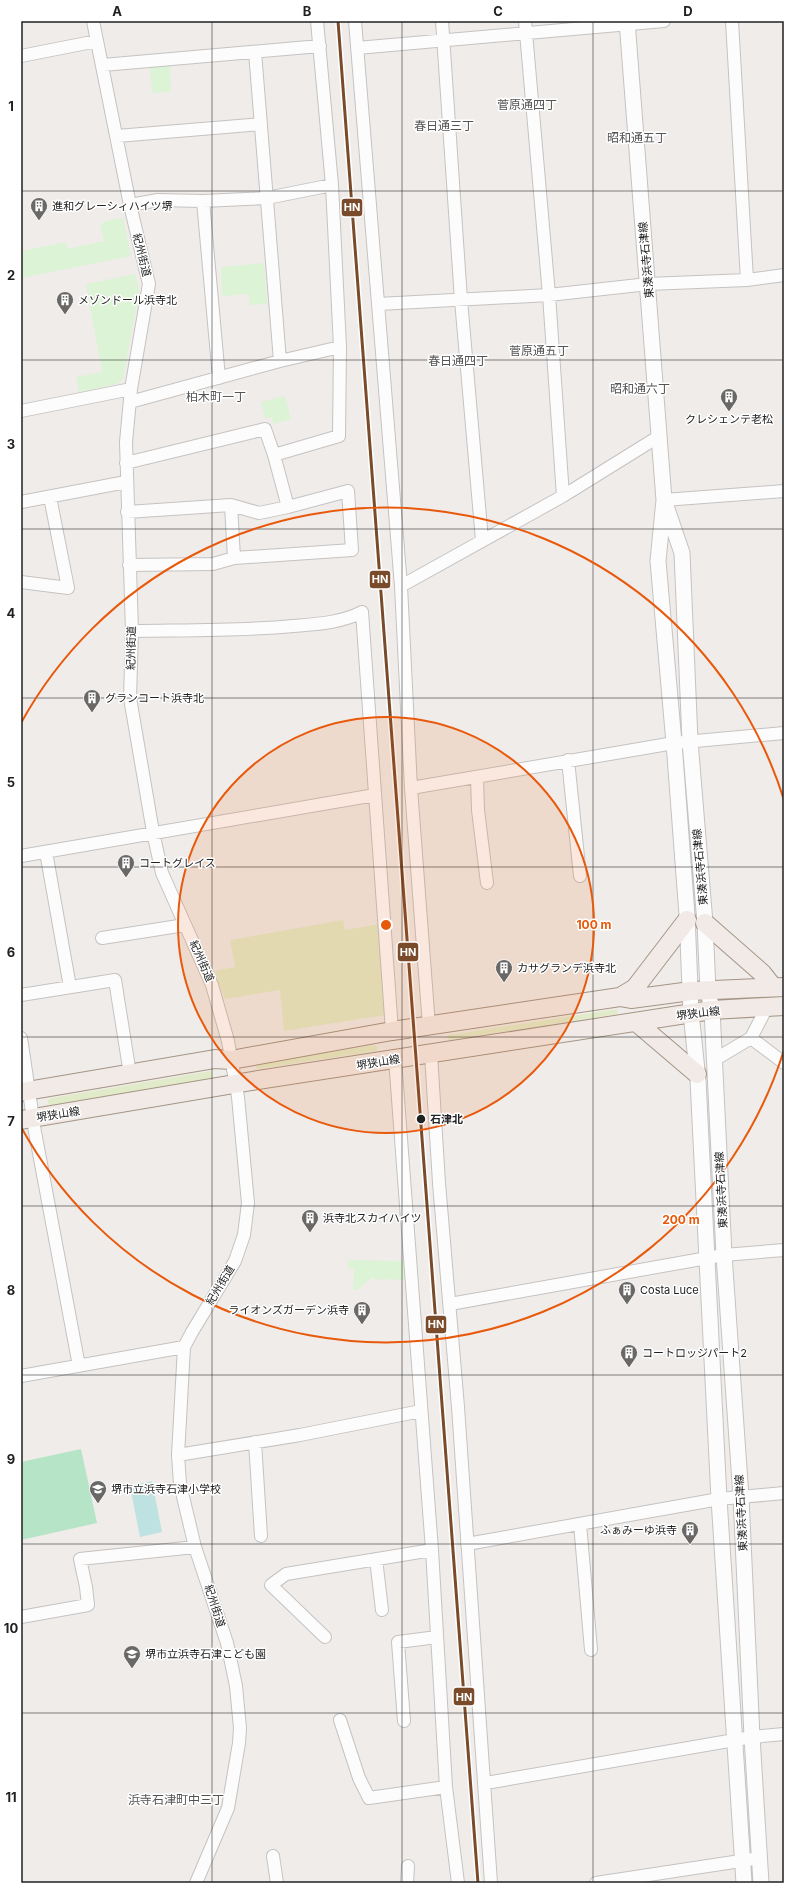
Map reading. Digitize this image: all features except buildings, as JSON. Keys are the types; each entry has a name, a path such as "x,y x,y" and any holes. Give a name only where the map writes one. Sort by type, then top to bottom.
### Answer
{"main road":[{"path":"620,997 634,988 687,920"},
{"path":"705,922 779,987"},
{"name":"堺狭山線","path":"25,1091 215,1059 231,1060 392,1031 620,997 630,999 700,991 779,987"},
{"name":"堺狭山線","path":"27,1119 236,1084 691,1013 712,1010 775,1006"},
{"path":"636,1022 697,1074"}],"street":[{"name":"紀州街道","path":"94,21 130,205 149,284 131,389 126,442 126,482 132,631 130,698 153,832 162,873 212,984 219,1004 236,1084 248,1204 244,1235 235,1261 184,1347 178,1455 180,1484 195,1547 227,1643 236,1686 240,1728 239,1743 228,1808 196,1883"},
{"path":"274,455 339,436 340,347 332,185 317,21"},
{"path":"355,21 401,586 411,788 428,1026"},
{"path":"442,21 461,300 482,540"},
{"path":"525,21 549,295 563,496"},
{"path":"357,48 526,34 627,22 664,21"},
{"path":"732,21 747,280"},
{"name":"東湊浜寺石津線","path":"627,22 664,500 658,561 674,743 687,920 700,991 712,1010 724,1255 741,1497 752,1737 761,1883"},
{"path":"21,56 97,41"},
{"path":"103,65 320,46"},
{"path":"255,52 280,361"},
{"path":"116,136 261,124"},
{"path":"130,205 158,200 203,202 267,198 332,185"},
{"path":"203,202 219,378"},
{"path":"378,304 549,295 648,284 747,280 784,275"},
{"path":"130,402 280,361 340,347"},
{"path":"21,411 131,389"},
{"path":"126,464 265,429 274,455 288,507"},
{"path":"401,586 563,496 658,437"},
{"path":"21,502 126,482"},
{"path":"127,512 231,505 259,513 348,491 352,550 234,558 213,564 129,565"},
{"path":"664,500 784,491"},
{"path":"21,582 68,588 50,497"},
{"name":"東湊浜寺石津線","path":"664,500 682,553 690,741 705,922 700,991 691,1013 697,1074 708,1259 719,1499 736,1740 744,1883"},
{"path":"231,505 234,558"},
{"path":"132,631 283,627 318,624 351,618 362,612 392,1031"},
{"path":"411,788 674,743 784,733"},
{"path":"568,760 580,876"},
{"path":"477,777 478,810 486,883"},
{"path":"21,856 153,832 375,795"},
{"path":"46,852 70,987"},
{"path":"102,938 185,925"},
{"path":"21,995 115,980 130,1074"},
{"path":"714,1060 751,1038 775,1006"},
{"path":"21,1038 27,1119 79,1366"},
{"path":"751,1038 784,1063"},
{"path":"431,1054 439,1183 450,1304 486,1783 491,1883"},
{"path":"395,1059 432,1550 446,1787 458,1883"},
{"path":"450,1304 724,1255 784,1250"},
{"path":"21,1376 184,1347"},
{"path":"178,1455 421,1411"},
{"path":"255,1442 261,1536"},
{"path":"467,1544 719,1499 784,1493 784,1504"},
{"path":"580,1524 591,1650"},
{"path":"21,1617 88,1605 80,1559 195,1547"},
{"path":"325,1636 271,1585 286,1574 432,1550"},
{"path":"376,1559 382,1610"},
{"path":"404,1721 398,1642 437,1637"},
{"path":"340,1720 359,1778 369,1798 446,1787"},
{"path":"486,1783 752,1737 784,1734"},
{"path":"273,1856 276,1883"},
{"path":"596,1883 620,1881 743,1859 760,1858"},
{"path":"407,1883 408,1866"}],"green space":[{"path":"170,66 171,92 152,93 150,67"},
{"path":"123,218 131,256 21,278 21,251 66,242 67,249 104,241 100,225 106,221"},
{"path":"264,263 267,304 250,305 248,294 222,296 221,267"},
{"path":"135,274 139,290 138,299 123,379 117,384 79,392 76,377 102,372 86,284"},
{"path":"285,396 291,419 273,424 272,417 265,419 261,402"},
{"path":"343,920 345,930 379,924 385,1015 284,1031 280,990 225,999 214,971 235,967 230,940"},
{"path":"617,1009 618,1014 449,1040 447,1037 449,1035"},
{"path":"375,1045 378,1048 376,1051 257,1069 256,1064"},
{"path":"212,1071 213,1078 51,1105 47,1101 51,1098"},
{"path":"348,1260 404,1261 405,1280 382,1279 378,1281 373,1277 357,1290 353,1289 354,1269 348,1268"},
{"path":"81,1449 97,1523 21,1540 21,1462"}],"water":[{"path":"152,1481 162,1532 140,1537 130,1486"}],"transit line":[{"name":"HN","path":"338,21 478,1883"}],"place":[{"name":"進和グレーシィハイツ堺","path":"39,221"},
{"name":"メゾンドール浜寺北","path":"65,315"},
{"name":"クレシェンテ老松","path":"729,412"},
{"name":"グランコート浜寺北","path":"92,713"},
{"name":"コートグレイス","path":"126,878"},
{"name":"カサグランデ浜寺北","path":"504,983"},
{"name":"石津北","path":"421,1119"},
{"name":"浜寺北スカイハイツ","path":"310,1233"},
{"name":"Costa Luce","path":"627,1305"},
{"name":"ライオンズガーデン浜寺","path":"362,1325"},
{"name":"コートロッジパート2","path":"629,1368"},
{"name":"堺市立浜寺石津小学校","path":"98,1504"},
{"name":"ふぁみーゆ浜寺","path":"690,1545"},
{"name":"堺市立浜寺石津こども園","path":"132,1669"}],"district":[{"name":"菅原通四丁","path":"527,105"},
{"name":"春日通三丁","path":"444,126"},
{"name":"昭和通五丁","path":"637,138"},
{"name":"菅原通五丁","path":"539,351"},
{"name":"春日通四丁","path":"458,361"},
{"name":"昭和通六丁","path":"640,389"},
{"name":"柏木町一丁","path":"216,397"},
{"name":"浜寺石津町中三丁","path":"176,1800"}]}
